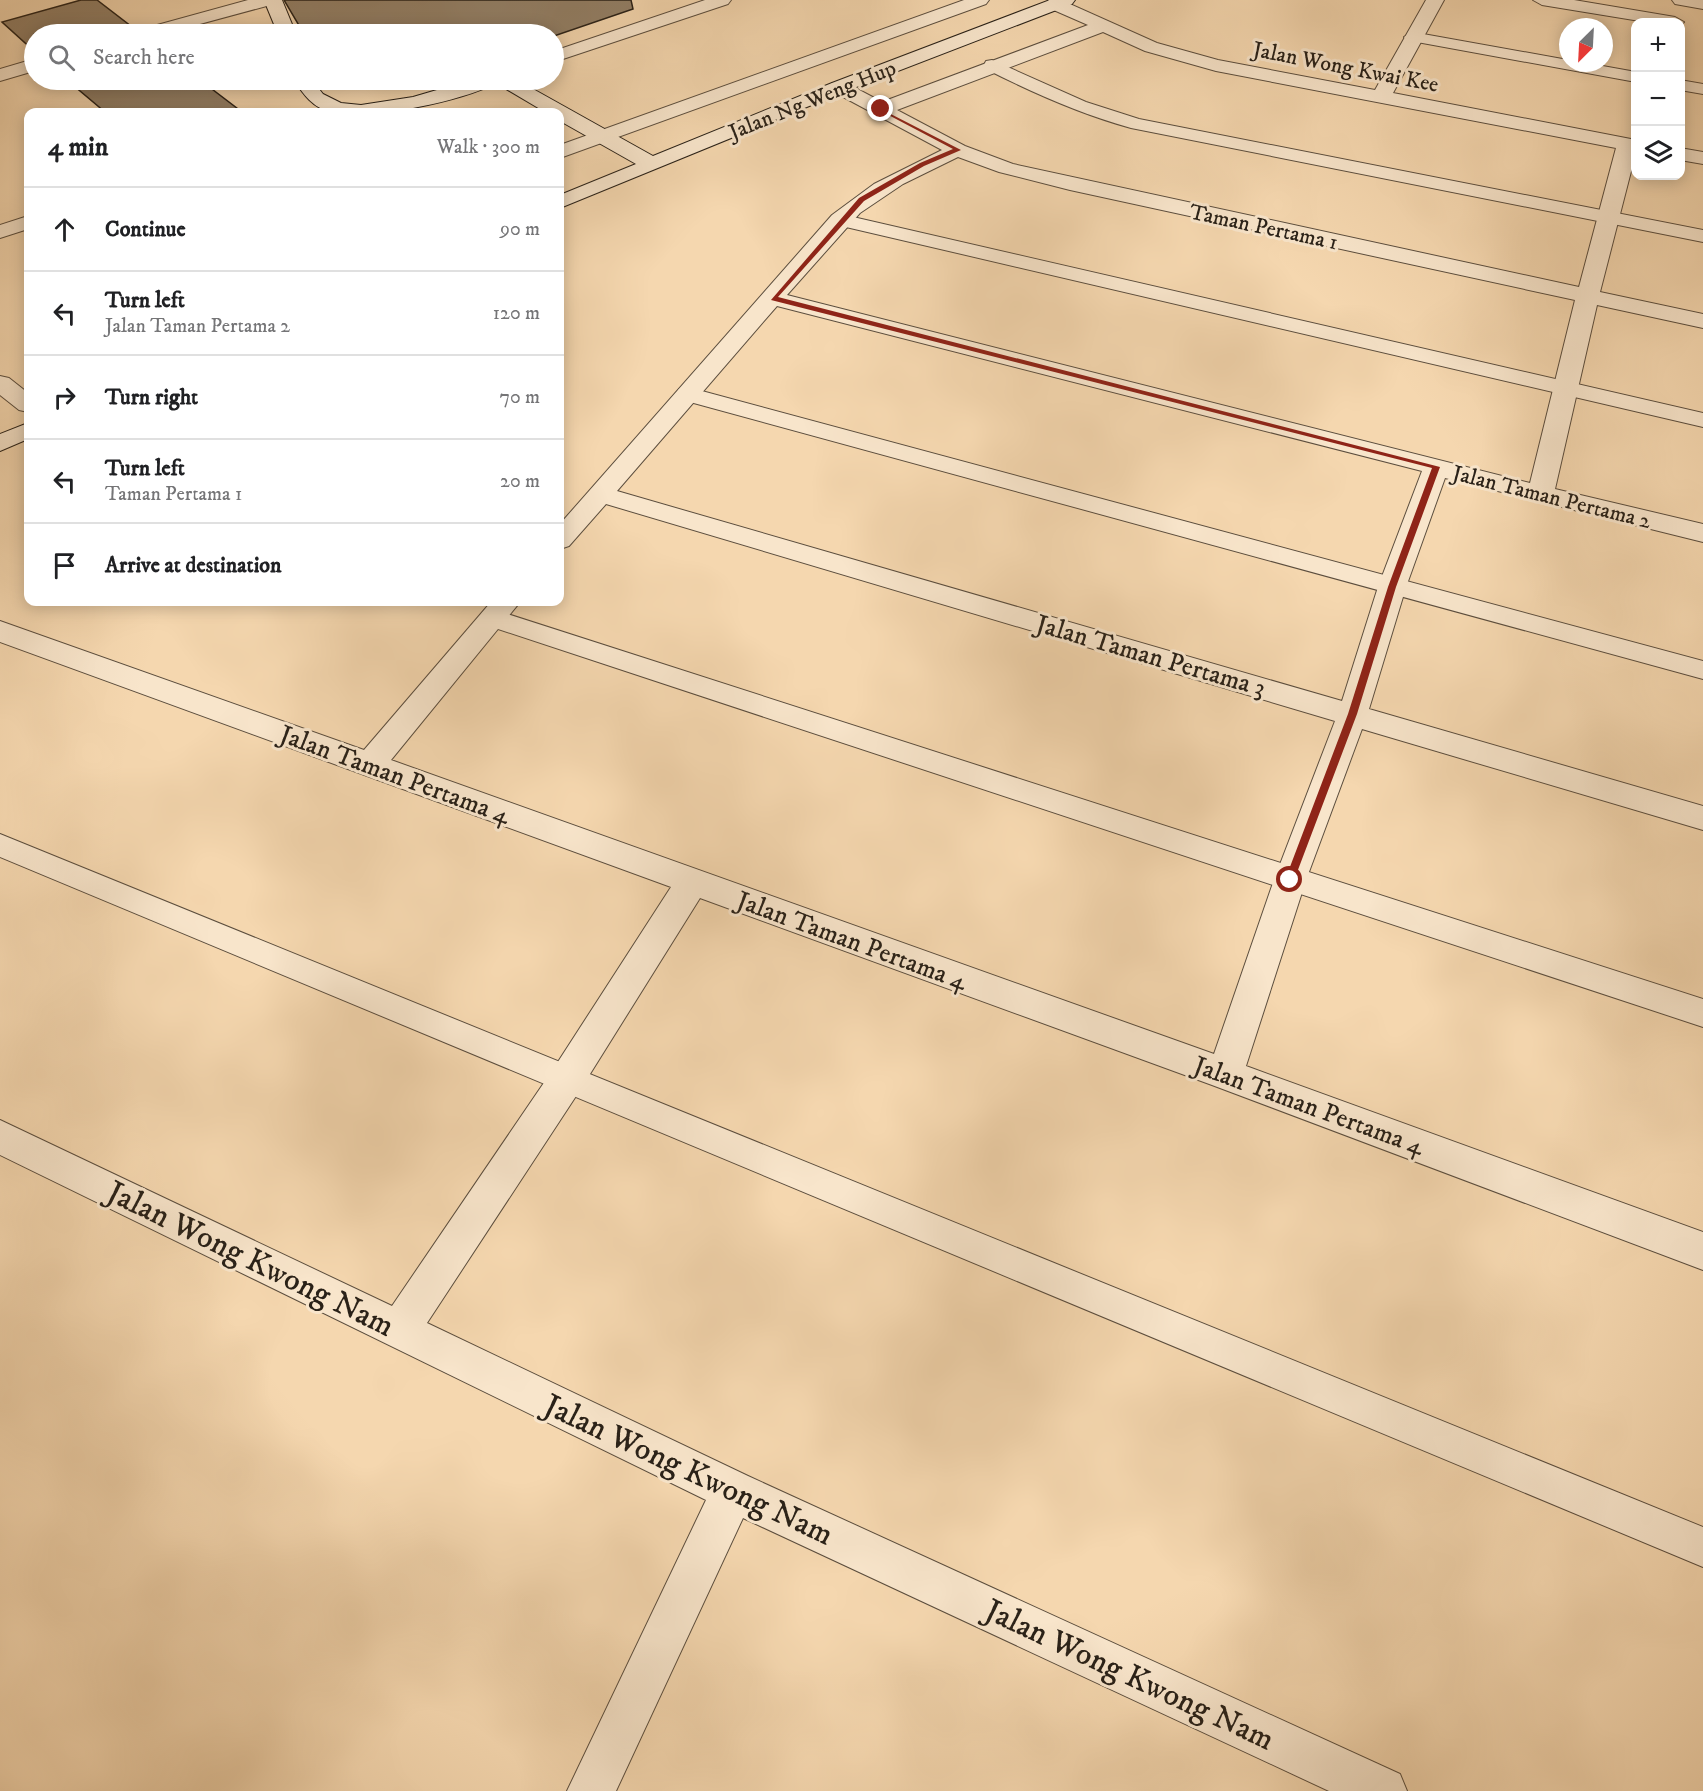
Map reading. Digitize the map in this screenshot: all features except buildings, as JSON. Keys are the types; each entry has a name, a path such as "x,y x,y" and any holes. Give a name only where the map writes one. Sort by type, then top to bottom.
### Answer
{"street":[{"path":"182,24 271,0 282,24"},
{"path":"564,54 722,0"},
{"path":"564,150 980,0"},
{"path":"1381,97 1412,37 1435,0"},
{"path":"1542,0 1647,18"},
{"path":"1681,0 1703,4"},
{"name":"Jalan Wong Kwai Kee","path":"1060,2 1103,26 1151,47 1216,65 1631,145"},
{"name":"Jalan Ng Weng Hup","path":"564,200 839,87 1060,2"},
{"path":"881,109 992,65 1103,26"},
{"path":"0,75 24,68"},
{"name":"Taman Pertama 1","path":"839,87 958,150 1006,168 1070,184 1703,321"},
{"path":"310,90 317,101 329,108"},
{"path":"383,108 454,90"},
{"path":"521,90 551,108"},
{"path":"564,116 650,163"},
{"path":"1541,494 1587,296 1631,145"},
{"path":"564,535 840,220 872,193 922,165 958,150"},
{"path":"1685,155 1703,158"},
{"path":"0,232 24,223"},
{"name":"Jalan Taman Pertama 2","path":"773,298 1541,494 1703,533"},
{"path":"1,385 24,376"},
{"path":"1,385 24,402"},
{"path":"0,443 24,432"},
{"path":"1225,1074 1290,880 1353,714 1392,587 1436,467"},
{"name":"Jalan Taman Pertama 3","path":"599,494 1703,818"},
{"path":"369,765 499,610"},
{"name":"Jalan Taman Pertama 4","path":"0,631 1225,1074 1703,1251"},
{"path":"399,1330 567,1079 692,882"},
{"name":"Jalan Wong Kwong Nam","path":"0,1137 733,1491 1383,1791"},
{"path":"591,1791 733,1491"}],"lane":[{"path":"1412,37 1631,76"},
{"path":"992,65 1093,113 1703,236"},
{"path":"1685,86 1703,89"},
{"path":"840,220 1703,420"},
{"path":"687,394 1703,670"},
{"path":"499,610 1290,880 1703,1013"},
{"path":"0,845 1703,1547"}],"route":[{"path":"881,109 958,150 922,165 862,199 840,220 773,298 1436,467 1392,587 1353,714 1290,880"}]}
